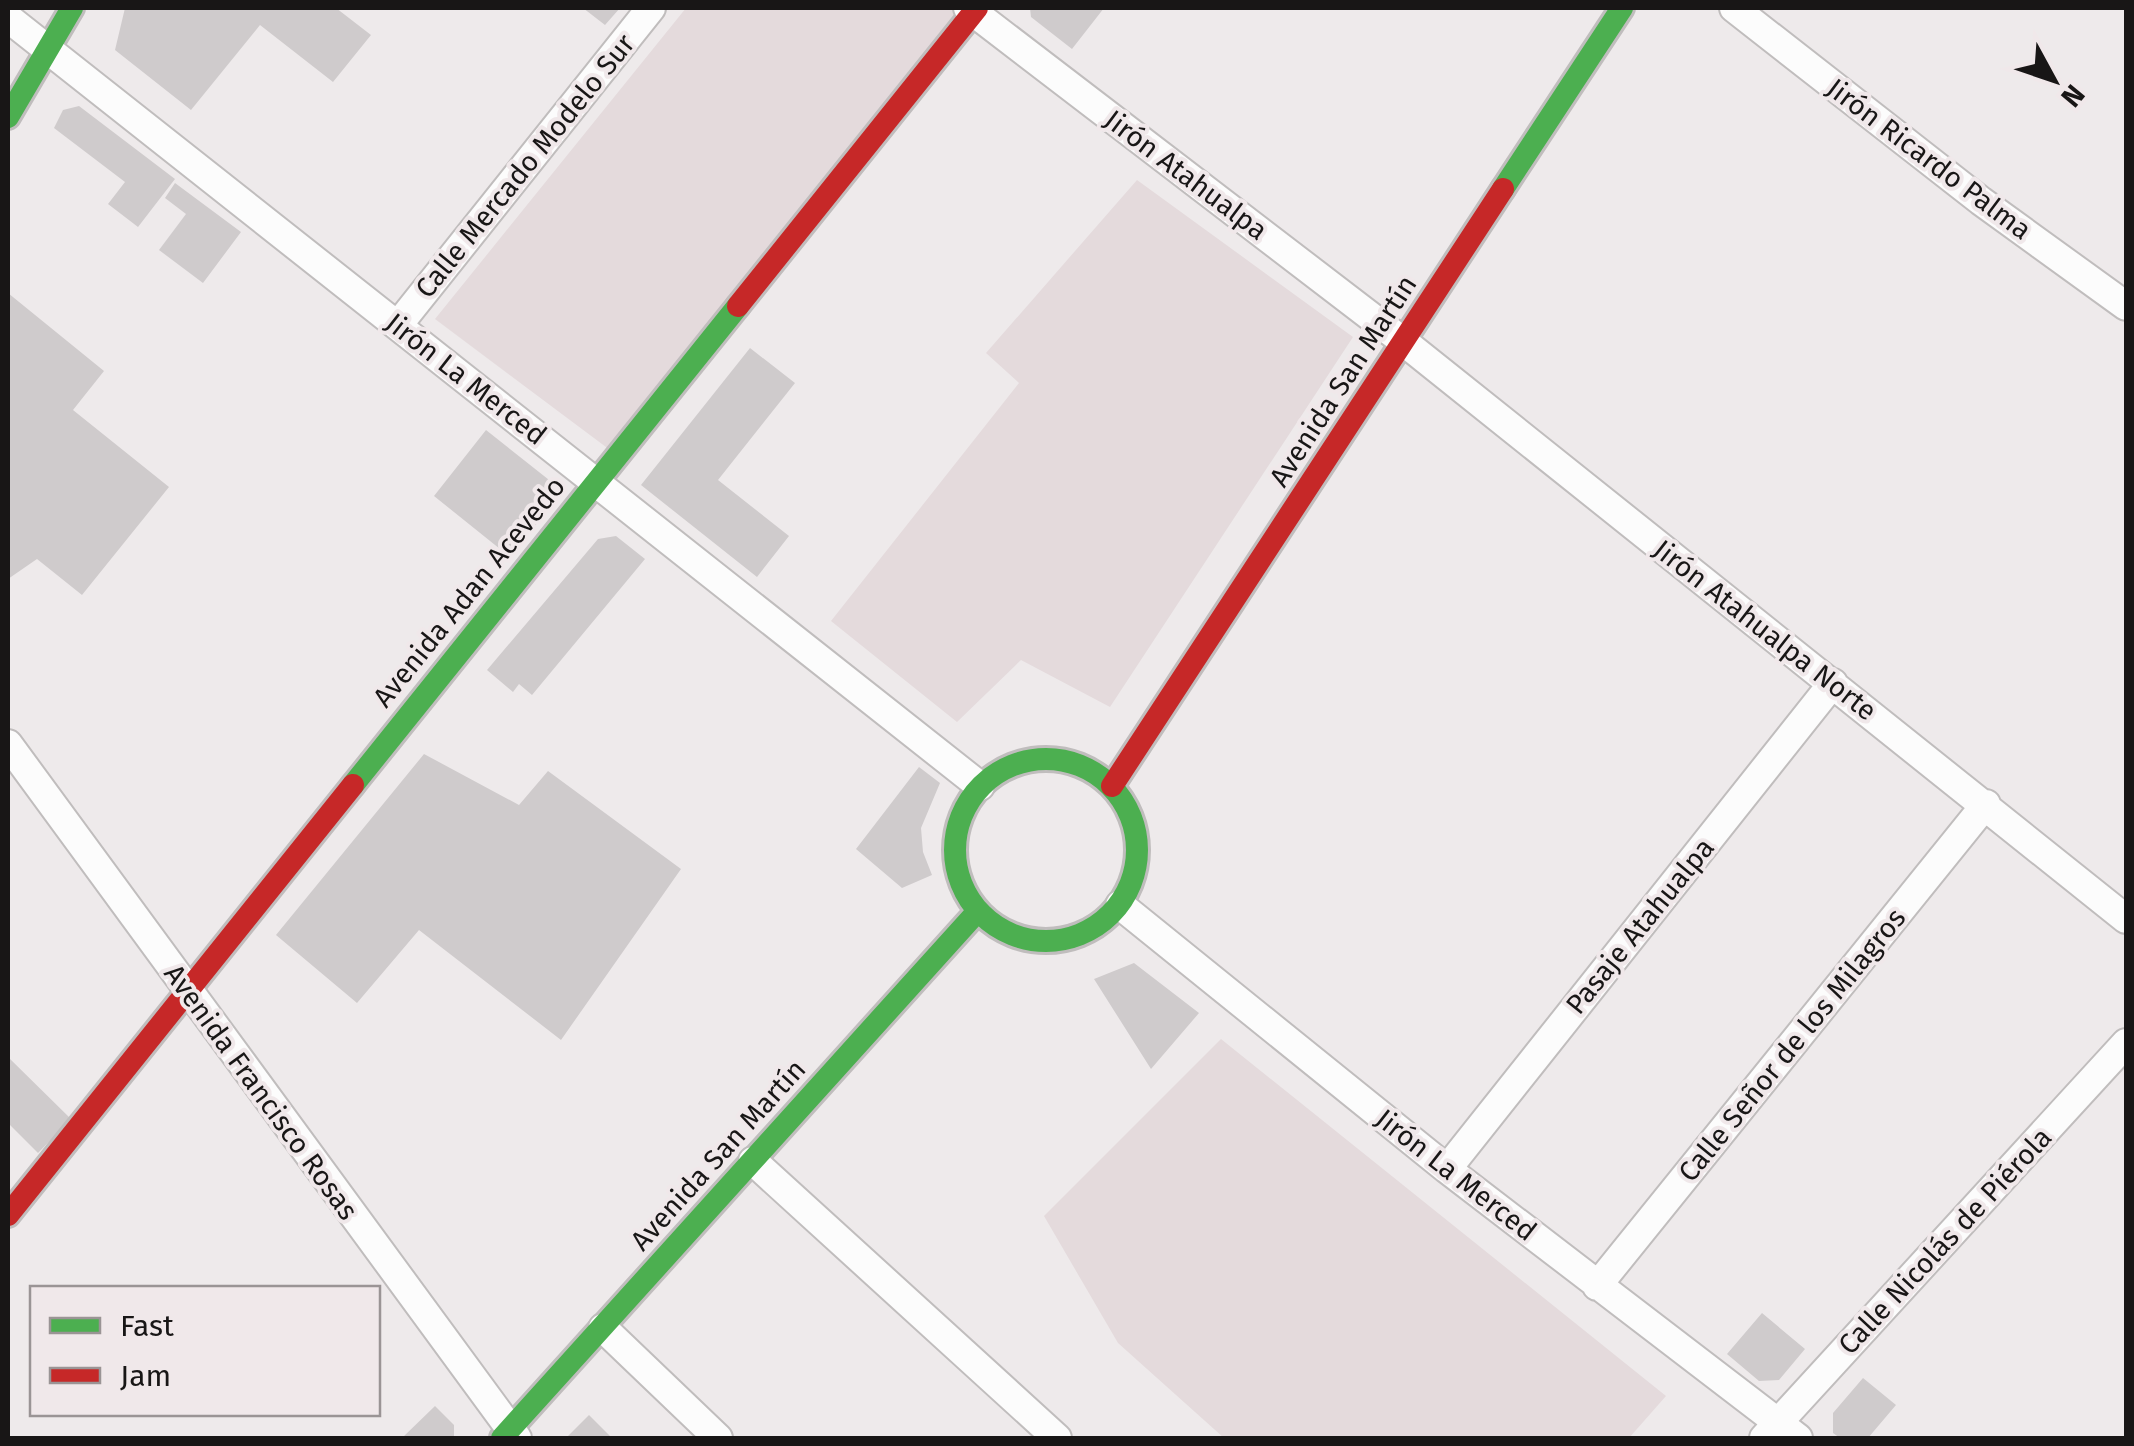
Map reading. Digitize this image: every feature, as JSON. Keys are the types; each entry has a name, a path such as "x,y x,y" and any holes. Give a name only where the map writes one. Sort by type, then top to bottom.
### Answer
{"street":[{"path":"8,117 46,46 72,8"},
{"name":"Calle Mercado Modelo Sur","path":"398,325 651,8"},
{"name":"Avenida San Martín","path":"1112,786 1622,8"},
{"name":"Jirón Ricardo Palma","path":"1734,8 1981,201 2126,306"},
{"name":"Jirón Atahualpa","path":"973,9 1404,342"},
{"name":"Avenida Adan Acevedo","path":"8,1214 973,9"},
{"name":"Jirón La Merced","path":"8,18 980,786"},
{"name":"Jirón Atahualpa Norte","path":"1404,342 2126,919"},
{"name":"Pasaje Atahualpa","path":"1446,1168 1833,684"},
{"name":"Avenida Francisco Rosas","path":"8,744 510,1436"},
{"path":"1061,759 1089,768 1112,786 1128,806 1136,831 1138,857 1133,883 1120,906 1100,925 1076,937 1050,942 1011,934 977,912 962,889 955,863 960,822 980,786 1004,769 1032,760 1061,759"},
{"name":"Calle Señor de los Milagros","path":"1597,1286 1986,804"},
{"name":"Jirón La Merced","path":"1120,906 1780,1433"},
{"name":"Avenida San Martín","path":"510,1436 977,912"},
{"name":"Calle Nicolás de Piérola","path":"1780,1433 2126,1044"},
{"path":"752,1161 1058,1438"},
{"path":"603,1328 718,1438"}],"shaded area":[{"path":"686,8 950,8 958,13 610,450 435,319"},
{"path":"1137,180 1353,337 1110,707 1021,660 957,722 831,621 1019,383 986,353"},
{"path":"1221,1039 1666,1396 1629,1438 1224,1438 1118,1343 1044,1216"}],"building":[{"path":"125,8 336,8 371,35 333,82 260,25 191,110 115,50"},
{"path":"583,8 620,8 605,25"},
{"path":"1030,8 1104,8 1072,49 1031,17"},
{"path":"79,106 175,179 138,227 108,204 125,182 54,128 63,110"},
{"path":"175,183 241,232 203,283 159,250 186,214 165,198"},
{"path":"8,293 104,371 73,410 169,487 82,595 37,559 8,579"},
{"path":"750,348 795,383 718,480 789,536 757,577 641,485"},
{"path":"486,430 563,491 510,557 434,496"},
{"path":"616,536 645,559 532,695 519,684 513,692 487,670 598,539"},
{"path":"424,754 519,805 548,771 681,869 561,1040 419,930 357,1003 276,935"},
{"path":"919,767 940,783 921,828 923,852 932,875 902,888 856,849"},
{"path":"1134,963 1199,1013 1151,1069 1094,979"},
{"path":"8,1057 71,1119 38,1153 8,1123"},
{"path":"1762,1313 1805,1349 1779,1380 1759,1381 1727,1354"},
{"path":"1863,1378 1896,1405 1868,1438 1840,1438 1833,1433 1833,1413"},
{"path":"435,1406 454,1425 454,1438 402,1438"},
{"path":"589,1415 612,1438 566,1438"}],"traffic: fast":[{"path":"8,117 72,8"},
{"path":"1503,189 1622,8"},
{"path":"353,785 738,306"},
{"path":"1046,759 1081,766 1111,785 1130,815 1137,850 1130,885 1111,915 1081,934 1046,941 1011,934 981,915 962,885 955,850 962,815 981,785 1011,766 1046,759"},
{"path":"502,1438 977,912"}],"traffic: jam":[{"path":"738,306 977,8"},
{"path":"1112,786 1503,189"},
{"path":"8,1215 353,785"}]}
